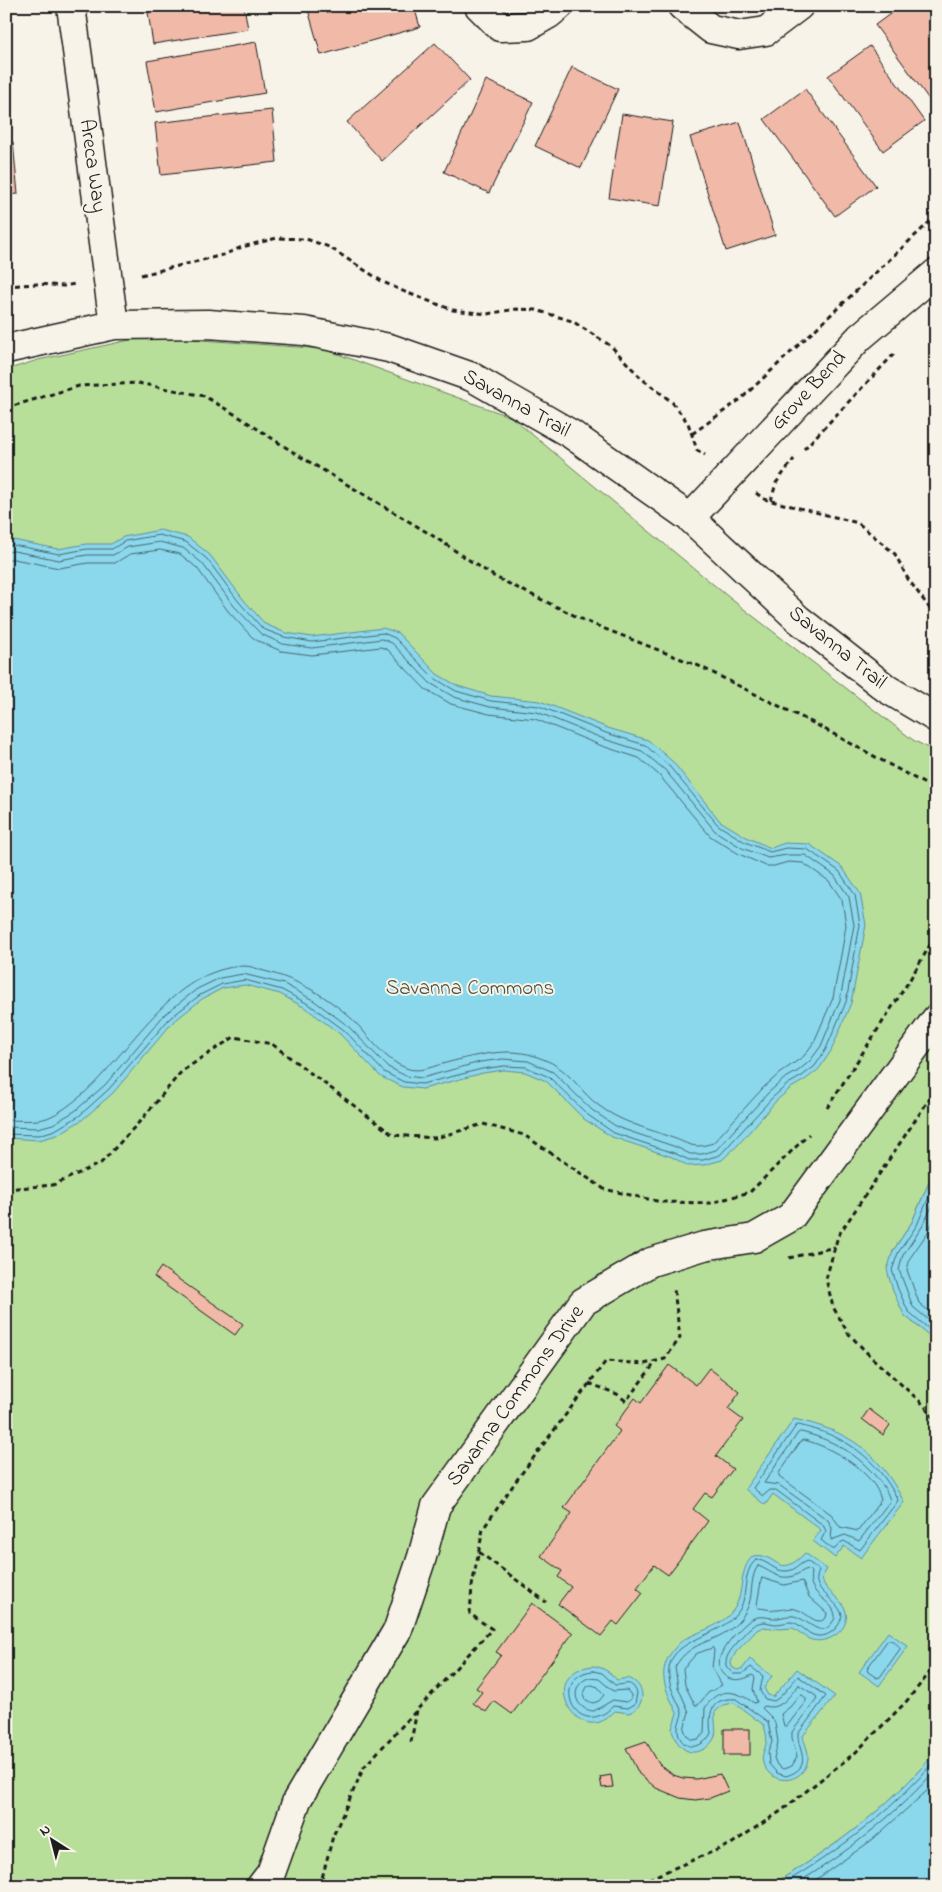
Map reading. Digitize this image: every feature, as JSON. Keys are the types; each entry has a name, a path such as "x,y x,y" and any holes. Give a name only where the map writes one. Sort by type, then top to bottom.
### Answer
{"street":[{"name":"Areca Way","path":"71,6 114,325"},
{"path":"479,6 500,27 528,26 549,14 558,6"},
{"path":"682,6 711,29 740,35 766,31 799,6"},
{"name":"Grove Bend","path":"690,518 860,337 936,272"},
{"name":"Savanna Trail","path":"6,349 114,325 208,324 304,331 388,348 472,377 571,434 690,518 798,619 887,689 936,718"},
{"name":"Savanna Commons Drive","path":"261,1886 271,1873 297,1800 398,1629 422,1558 436,1506 583,1302 650,1262 704,1246 754,1238 791,1217 936,1020"}],"path":[{"path":"692,434 741,399 936,216"},
{"path":"801,451 895,354"},
{"path":"6,408 79,386 138,383 204,396 304,459 430,534 495,577 590,623 699,666 817,726 936,790"},
{"path":"771,501 776,483 795,457"},
{"path":"824,1113 936,935"},
{"path":"6,1189 53,1185 101,1163 143,1118 182,1071 234,1037 272,1044 393,1135 436,1138 482,1124 524,1135 604,1189 661,1202 711,1203 750,1192 813,1129"},
{"path":"936,1089 838,1236 826,1279 833,1307 848,1333 872,1358 924,1405 936,1422"},
{"path":"783,1260 835,1246"},
{"path":"320,1886 333,1836 364,1767 492,1629 470,1614 472,1586 483,1529 516,1480 606,1361 644,1364 665,1359 680,1338 673,1281"},
{"path":"589,1383 617,1394 626,1401 656,1362"},
{"path":"479,1552 546,1602"},
{"path":"632,1886 731,1844 781,1811 856,1752 905,1703 936,1665"},
{"path":"411,1742 417,1709"}],"green space":[{"name":"Savanna Commons","path":"148,336 324,349 511,417 731,599 913,740 936,752 936,1166 912,1222 893,1251 904,1315 936,1341 936,1751 900,1790 859,1826 815,1858 769,1886 6,1886 6,370 38,360"}],"water":[{"path":"160,530 188,537 210,555 243,599 265,624 286,633 312,637 383,628 398,633 437,674 458,686 491,696 540,701 608,728 648,740 673,762 720,821 748,838 771,848 785,843 809,844 842,867 860,893 866,925 851,1003 831,1051 819,1069 776,1101 738,1145 722,1160 704,1165 688,1166 672,1157 612,1137 584,1119 546,1081 525,1072 504,1070 483,1073 423,1089 403,1087 381,1077 340,1034 307,1009 280,994 245,985 223,988 202,999 172,1023 113,1093 82,1120 57,1135 39,1140 6,1138 6,541 13,540 58,549 86,544 111,544 123,537"},
{"path":"936,1166 936,1341 904,1315 893,1291 887,1270 893,1251 912,1222"},
{"path":"794,1419 831,1430 860,1446 884,1469 904,1502 861,1558 844,1546 835,1558 813,1541 821,1530 773,1494 765,1505 745,1489"},
{"path":"805,1553 827,1569 822,1578 823,1583 841,1602 846,1612 846,1619 841,1631 829,1639 816,1641 809,1639 793,1628 763,1627 757,1630 736,1652 731,1662 732,1667 737,1670 743,1668 750,1659 772,1676 764,1688 768,1695 773,1697 797,1669 835,1696 803,1736 808,1755 806,1766 796,1777 789,1779 775,1777 769,1773 762,1760 767,1740 764,1725 734,1703 723,1705 715,1712 716,1733 710,1744 698,1752 684,1749 676,1740 672,1729 677,1713 664,1681 665,1665 668,1657 683,1640 713,1626 730,1614 740,1596 745,1568 753,1556 767,1557 778,1564 788,1565"},
{"path":"888,1632 908,1646 879,1686 859,1672"},
{"path":"594,1666 607,1671 617,1680 628,1678 638,1685 642,1695 639,1705 635,1710 629,1713 615,1711 601,1722 588,1723 576,1717 568,1706 565,1693 567,1681 576,1671"},
{"path":"936,1751 936,1886 769,1886 815,1858 859,1826 900,1790"}],"building":[{"path":"147,6 244,6 248,29 153,44"},
{"path":"307,6 414,6 420,27 321,55"},
{"path":"901,6 924,6 936,22 936,109 875,25"},
{"path":"256,42 265,93 156,112 147,61"},
{"path":"435,43 470,80 382,161 347,122"},
{"path":"870,46 924,121 883,151 828,76"},
{"path":"572,67 618,89 581,168 535,146"},
{"path":"486,80 533,102 489,193 444,172"},
{"path":"6,85 11,126 6,127"},
{"path":"805,89 876,186 835,216 764,119"},
{"path":"272,110 277,162 161,175 155,123"},
{"path":"622,114 673,122 660,206 609,198"},
{"path":"740,122 775,235 726,251 690,137"},
{"path":"13,142 18,194 6,195 6,143"},
{"path":"161,1267 243,1324 235,1335 154,1277"},
{"path":"669,1365 696,1385 709,1368 740,1392 728,1409 743,1420 716,1456 733,1469 712,1497 705,1493 693,1509 708,1521 668,1575 654,1565 637,1588 643,1593 618,1625 613,1621 601,1636 558,1604 571,1587 558,1577 562,1571 541,1556 572,1513 564,1508 620,1431 614,1426 635,1398 641,1403"},
{"path":"869,1409 890,1425 883,1435 862,1419"},
{"path":"532,1603 573,1633 512,1714 494,1701 486,1712 473,1703 482,1692 476,1688 501,1655 496,1652"},
{"path":"724,1729 750,1729 750,1755 724,1755"},
{"path":"646,1741 659,1764 673,1775 696,1779 720,1774 728,1791 710,1798 695,1800 680,1798 656,1788 639,1774 626,1748"},
{"path":"611,1775 613,1787 602,1788 600,1777"}]}
